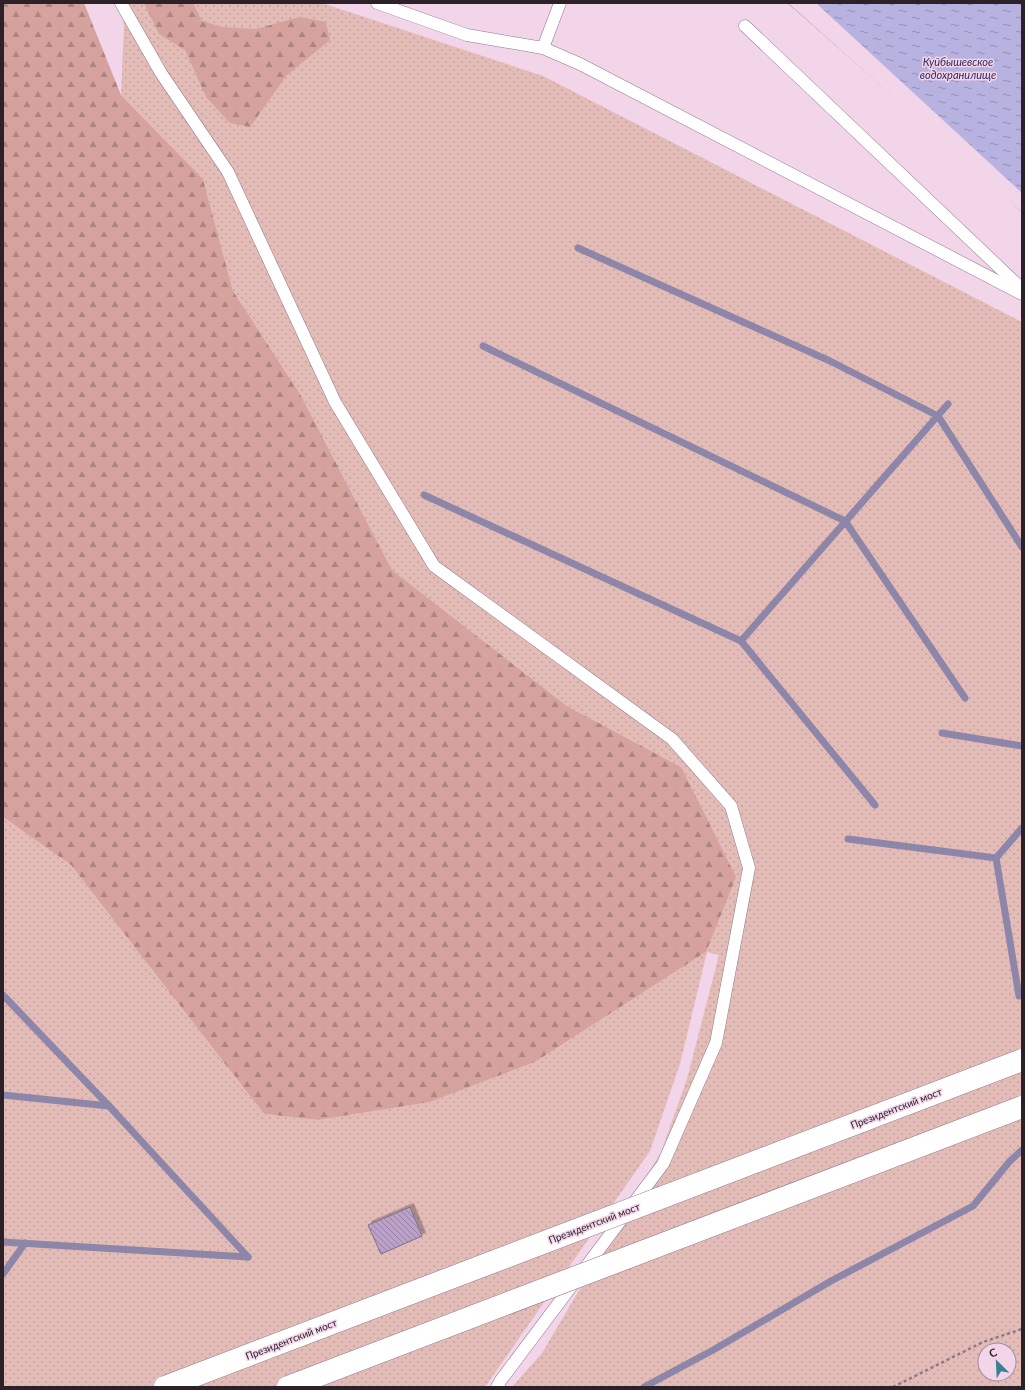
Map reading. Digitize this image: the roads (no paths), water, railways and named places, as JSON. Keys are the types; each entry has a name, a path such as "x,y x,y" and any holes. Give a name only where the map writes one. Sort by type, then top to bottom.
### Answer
{"highway":[{"name":"Президентский мост","path":"166,1387 1022,1060"},
{"path":"288,1387 1022,1107"}],"lane":[{"path":"120,3 161,73 228,172 335,402 434,566 672,739 731,806 748,868 716,1043 663,1164 497,1387"},
{"path":"378,3 467,35 543,48 580,64 1022,294"},
{"path":"543,48 560,3"},
{"path":"745,26 1022,289"}],"water":[{"name":"Куйбышевское водохранилище","path":"788,3 1022,3 1022,212 996,187"}],"waterway":[{"path":"578,248 830,361 938,416 1022,547"},
{"path":"483,346 845,521 965,698"},
{"path":"741,641 948,404"},
{"path":"424,495 741,641 875,805"},
{"path":"942,733 1022,746"},
{"path":"996,858 1022,828"},
{"path":"848,839 996,858"},
{"path":"996,858 1019,996"},
{"path":"3,995 109,1106 248,1257"},
{"path":"3,1095 109,1106"},
{"path":"644,1387 715,1349 831,1281 973,1206 1010,1161 1022,1150"},
{"path":"3,1242 248,1257"},
{"path":"3,1274 25,1243"}]}
